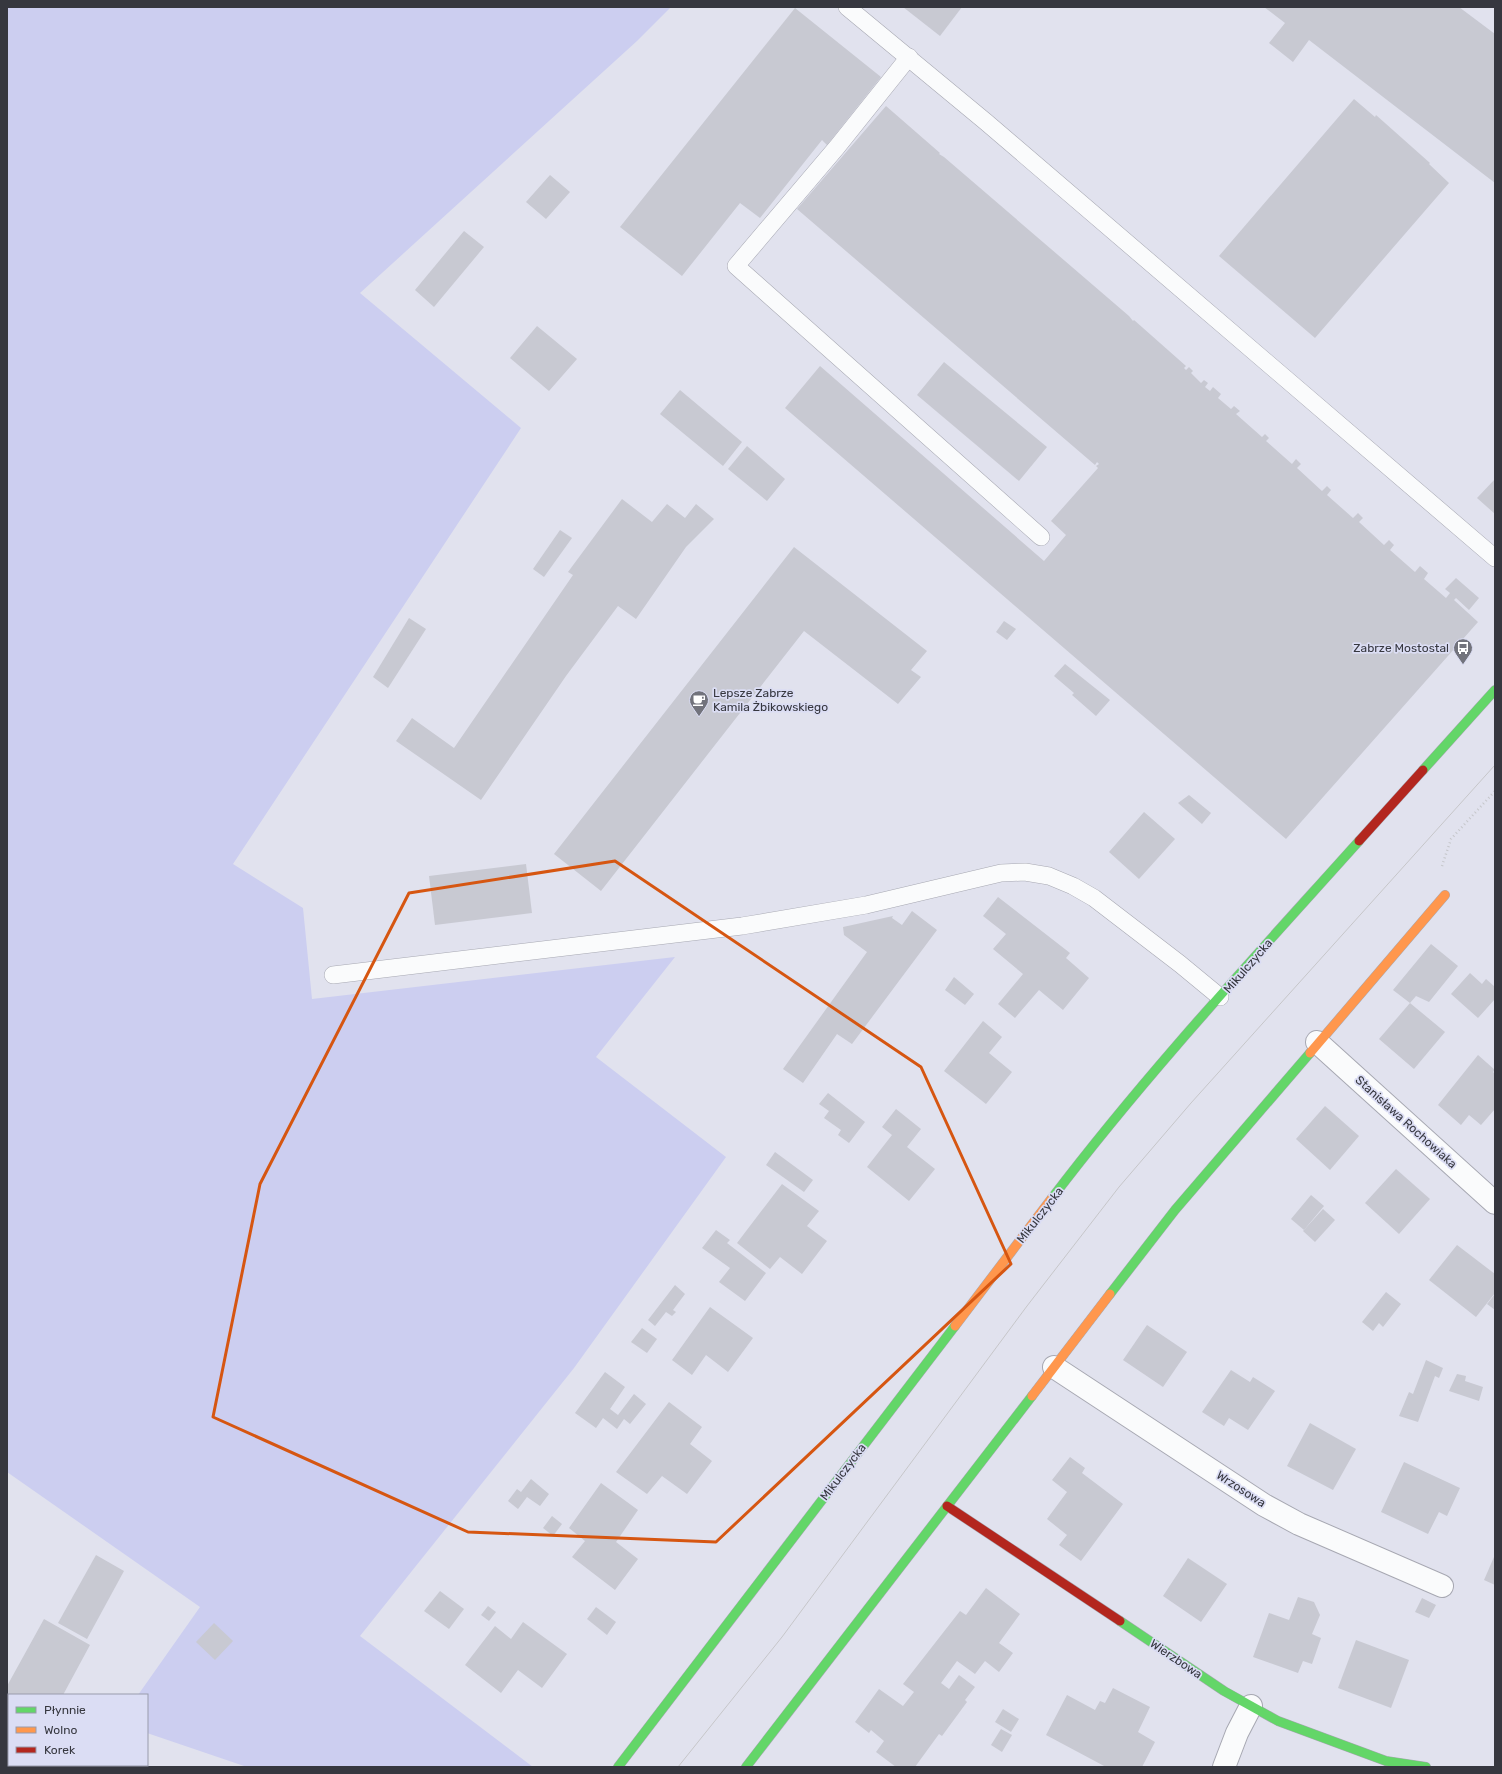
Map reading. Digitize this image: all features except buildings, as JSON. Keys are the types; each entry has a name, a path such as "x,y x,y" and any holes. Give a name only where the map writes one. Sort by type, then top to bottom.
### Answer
{"street":[{"name":"Mikulczycka","path":"618,1767 1076,1167 1220,998 1495,690"},
{"path":"746,1767 1175,1210 1317,1042 1445,895"},
{"name":"Stanisława Rochowiaka","path":"1317,1042 1495,1203"},
{"name":"Wrzosowa","path":"1054,1367 1264,1504 1299,1524 1442,1586"},
{"name":"Wierzbowa","path":"947,1506 1224,1691 1278,1721 1386,1761 1426,1767"},
{"path":"1224,1767 1251,1706"}],"lane":[{"path":"847,7 909,57 1495,558"},
{"path":"909,57 833,152 736,266 1041,537"},
{"path":"332,975 742,926 866,906 1001,873 1025,872 1049,876 1073,886 1094,898 1180,964 1220,998"}],"path":[{"path":"1445,895 1435,886 1451,839 1495,791"}],"highlighted area":[{"path":"615,861 921,1067 1011,1264 716,1542 468,1532 213,1417 260,1184 409,893"}],"shaded area":[{"path":"7,7 671,7 637,41 360,293 521,428 233,864 303,908 312,999 675,957 596,1057 726,1157 574,1368 360,1636 533,1767 247,1767 148,1733 148,1694 139,1694 200,1607 7,1472"}],"tram line":[{"path":"678,1767 782,1637 1027,1306 1119,1187 1191,1103 1495,765"}],"traffic: fast":[{"path":"1423,770 1495,690"},
{"path":"1052,1198 1163,1061 1359,841"},
{"path":"1110,1294 1175,1210 1310,1053"},
{"path":"618,1767 955,1326"},
{"path":"746,1767 1032,1396"},
{"path":"1120,1621 1224,1691 1278,1721 1386,1761 1426,1767"}],"traffic: slow":[{"path":"1310,1053 1445,895"},
{"path":"955,1326 1052,1198"},
{"path":"1032,1396 1110,1294"}],"traffic: jam":[{"path":"1359,841 1423,770"},
{"path":"947,1506 1120,1621"}],"place":[{"name":"Zabrze Mostostal","path":"1463,665"},
{"name":"Lepsze Zabrze Kamila Żbikowskiego","path":"699,717"}]}
